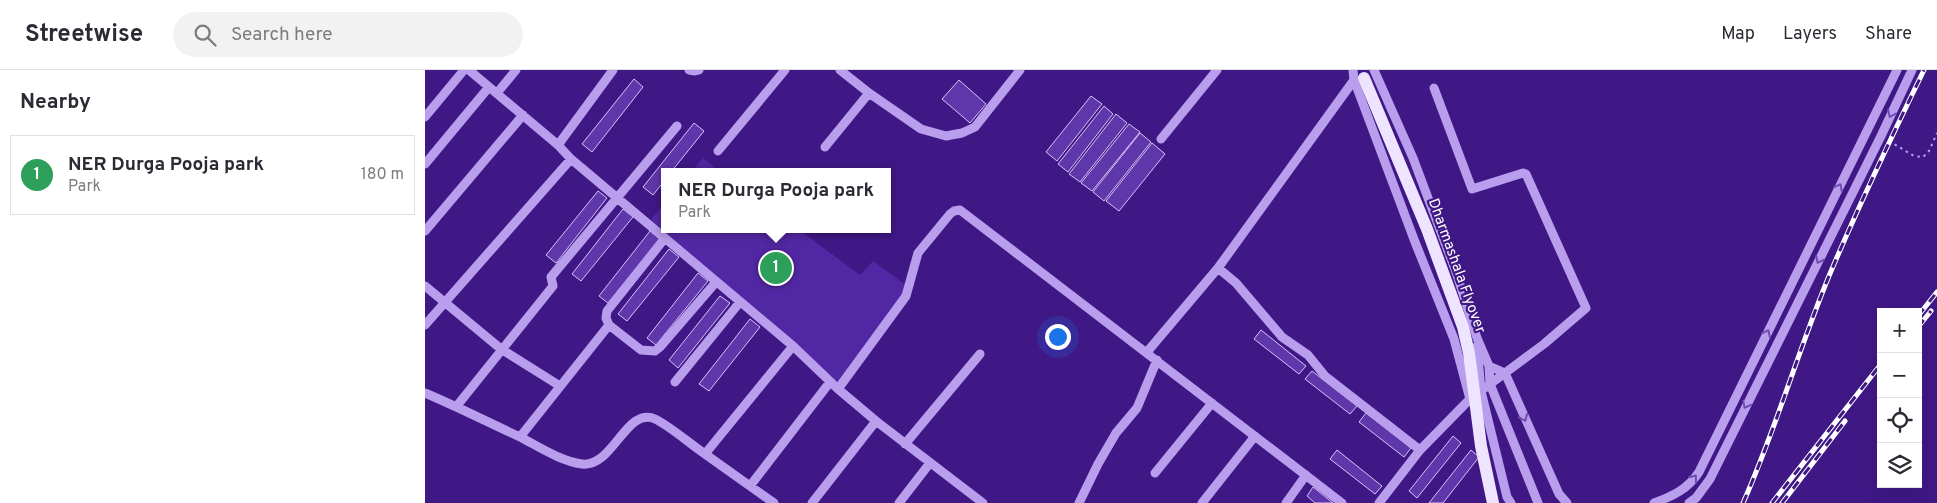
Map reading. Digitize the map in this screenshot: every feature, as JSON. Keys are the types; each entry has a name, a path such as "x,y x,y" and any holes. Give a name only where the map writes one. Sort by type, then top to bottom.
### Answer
{"main road":[{"name":"Dharmashala Flyover","path":"1361,74 1427,229 1463,326 1469,353 1481,446 1493,503"}],"street":[{"path":"425,117 464,70"},
{"path":"469,70 523,114 616,198 793,346 838,389 980,502"},
{"path":"497,93 516,70"},
{"path":"558,145 613,70"},
{"path":"689,70 699,70"},
{"path":"718,151 785,70"},
{"path":"840,70 869,93 921,129 946,136 962,133 975,127 1020,70"},
{"path":"1161,139 1217,70"},
{"path":"1654,503 1683,490 1699,472 1897,70"},
{"path":"1689,503 1696,498 1710,479 1912,70"},
{"path":"1147,352 1218,268 1361,74"},
{"path":"1361,74 1413,158 1457,275 1477,338 1489,366 1490,384 1538,503"},
{"path":"1361,74 1415,242 1454,338 1470,399"},
{"path":"425,164 489,87"},
{"path":"1379,503 1420,450 1470,399 1585,311 1586,306 1525,172 1474,189 1471,187 1434,88"},
{"path":"825,147 869,93"},
{"path":"425,231 523,114"},
{"path":"456,406 553,286 551,277 677,126"},
{"path":"425,325 571,159"},
{"path":"838,389 906,296 918,253 954,211 960,210 1342,503"},
{"path":"665,238 607,311 606,318 609,325 641,350 655,351 716,282"},
{"path":"1218,268 1236,283 1282,336 1307,355 1325,376 1420,450"},
{"path":"425,286 501,349 561,386"},
{"path":"675,382 740,302"},
{"path":"520,437 609,325"},
{"path":"1477,338 1481,391 1507,497 1511,503"},
{"path":"705,454 793,346"},
{"path":"905,444 980,354"},
{"path":"1079,503 1116,433 1137,408 1157,360"},
{"path":"1489,366 1505,373 1559,494 1567,503"},
{"path":"750,486 830,382"},
{"path":"425,393 456,406 559,457 583,464 599,459 617,443 634,421 642,417 654,419 774,503"},
{"path":"1155,473 1212,403"},
{"path":"812,503 876,421"},
{"path":"1202,503 1255,436"},
{"path":"899,503 930,463"},
{"path":"1286,503 1306,475"}],"path":[{"path":"1881,136 1914,156 1923,157 1929,151 1937,133"}],"shaded area":[{"path":"703,158 716,168 694,168"},
{"path":"661,208 661,233 649,222"},
{"path":"661,233 803,233 860,275 873,261 906,285 906,296 836,387"}],"building":[{"path":"634,79 643,87 592,152 582,144"},
{"path":"959,80 986,104 970,123 942,99"},
{"path":"1091,96 1102,104 1057,161 1046,152"},
{"path":"1104,106 1113,114 1068,172 1058,164"},
{"path":"1116,114 1127,123 1080,182 1069,174"},
{"path":"694,123 704,131 674,168 661,168 661,185 653,195 643,187"},
{"path":"1129,124 1140,132 1092,191 1081,183"},
{"path":"1140,133 1151,142 1104,201 1093,192"},
{"path":"1152,143 1165,154 1119,211 1106,201"},
{"path":"598,191 607,198 556,263 546,255"},
{"path":"623,209 633,217 581,281 572,274"},
{"path":"650,231 660,239 608,303 599,296"},
{"path":"669,249 679,257 627,321 618,314"},
{"path":"698,273 708,281 656,345 647,338"},
{"path":"720,296 730,303 678,368 669,360"},
{"path":"750,319 760,327 709,391 699,384"},
{"path":"1261,330 1306,366 1299,374 1254,339"},
{"path":"1312,371 1357,406 1350,414 1305,379"},
{"path":"1366,413 1411,448 1404,457 1359,422"},
{"path":"1453,436 1461,443 1417,498 1409,491"},
{"path":"1337,450 1382,486 1375,494 1330,459"},
{"path":"1471,450 1479,457 1443,503 1429,503"},
{"path":"1313,487 1333,503 1315,503 1307,496"}],"railway":[{"path":"1743,503 1766,447 1829,276 1851,224 1924,70"},
{"path":"1922,311 1937,292"},
{"path":"1922,322 1931,311"},
{"path":"1772,503 1877,369"},
{"path":"1782,503 1845,421"}],"place":[{"name":"NER Durga Pooja park","path":"776,268"}]}
